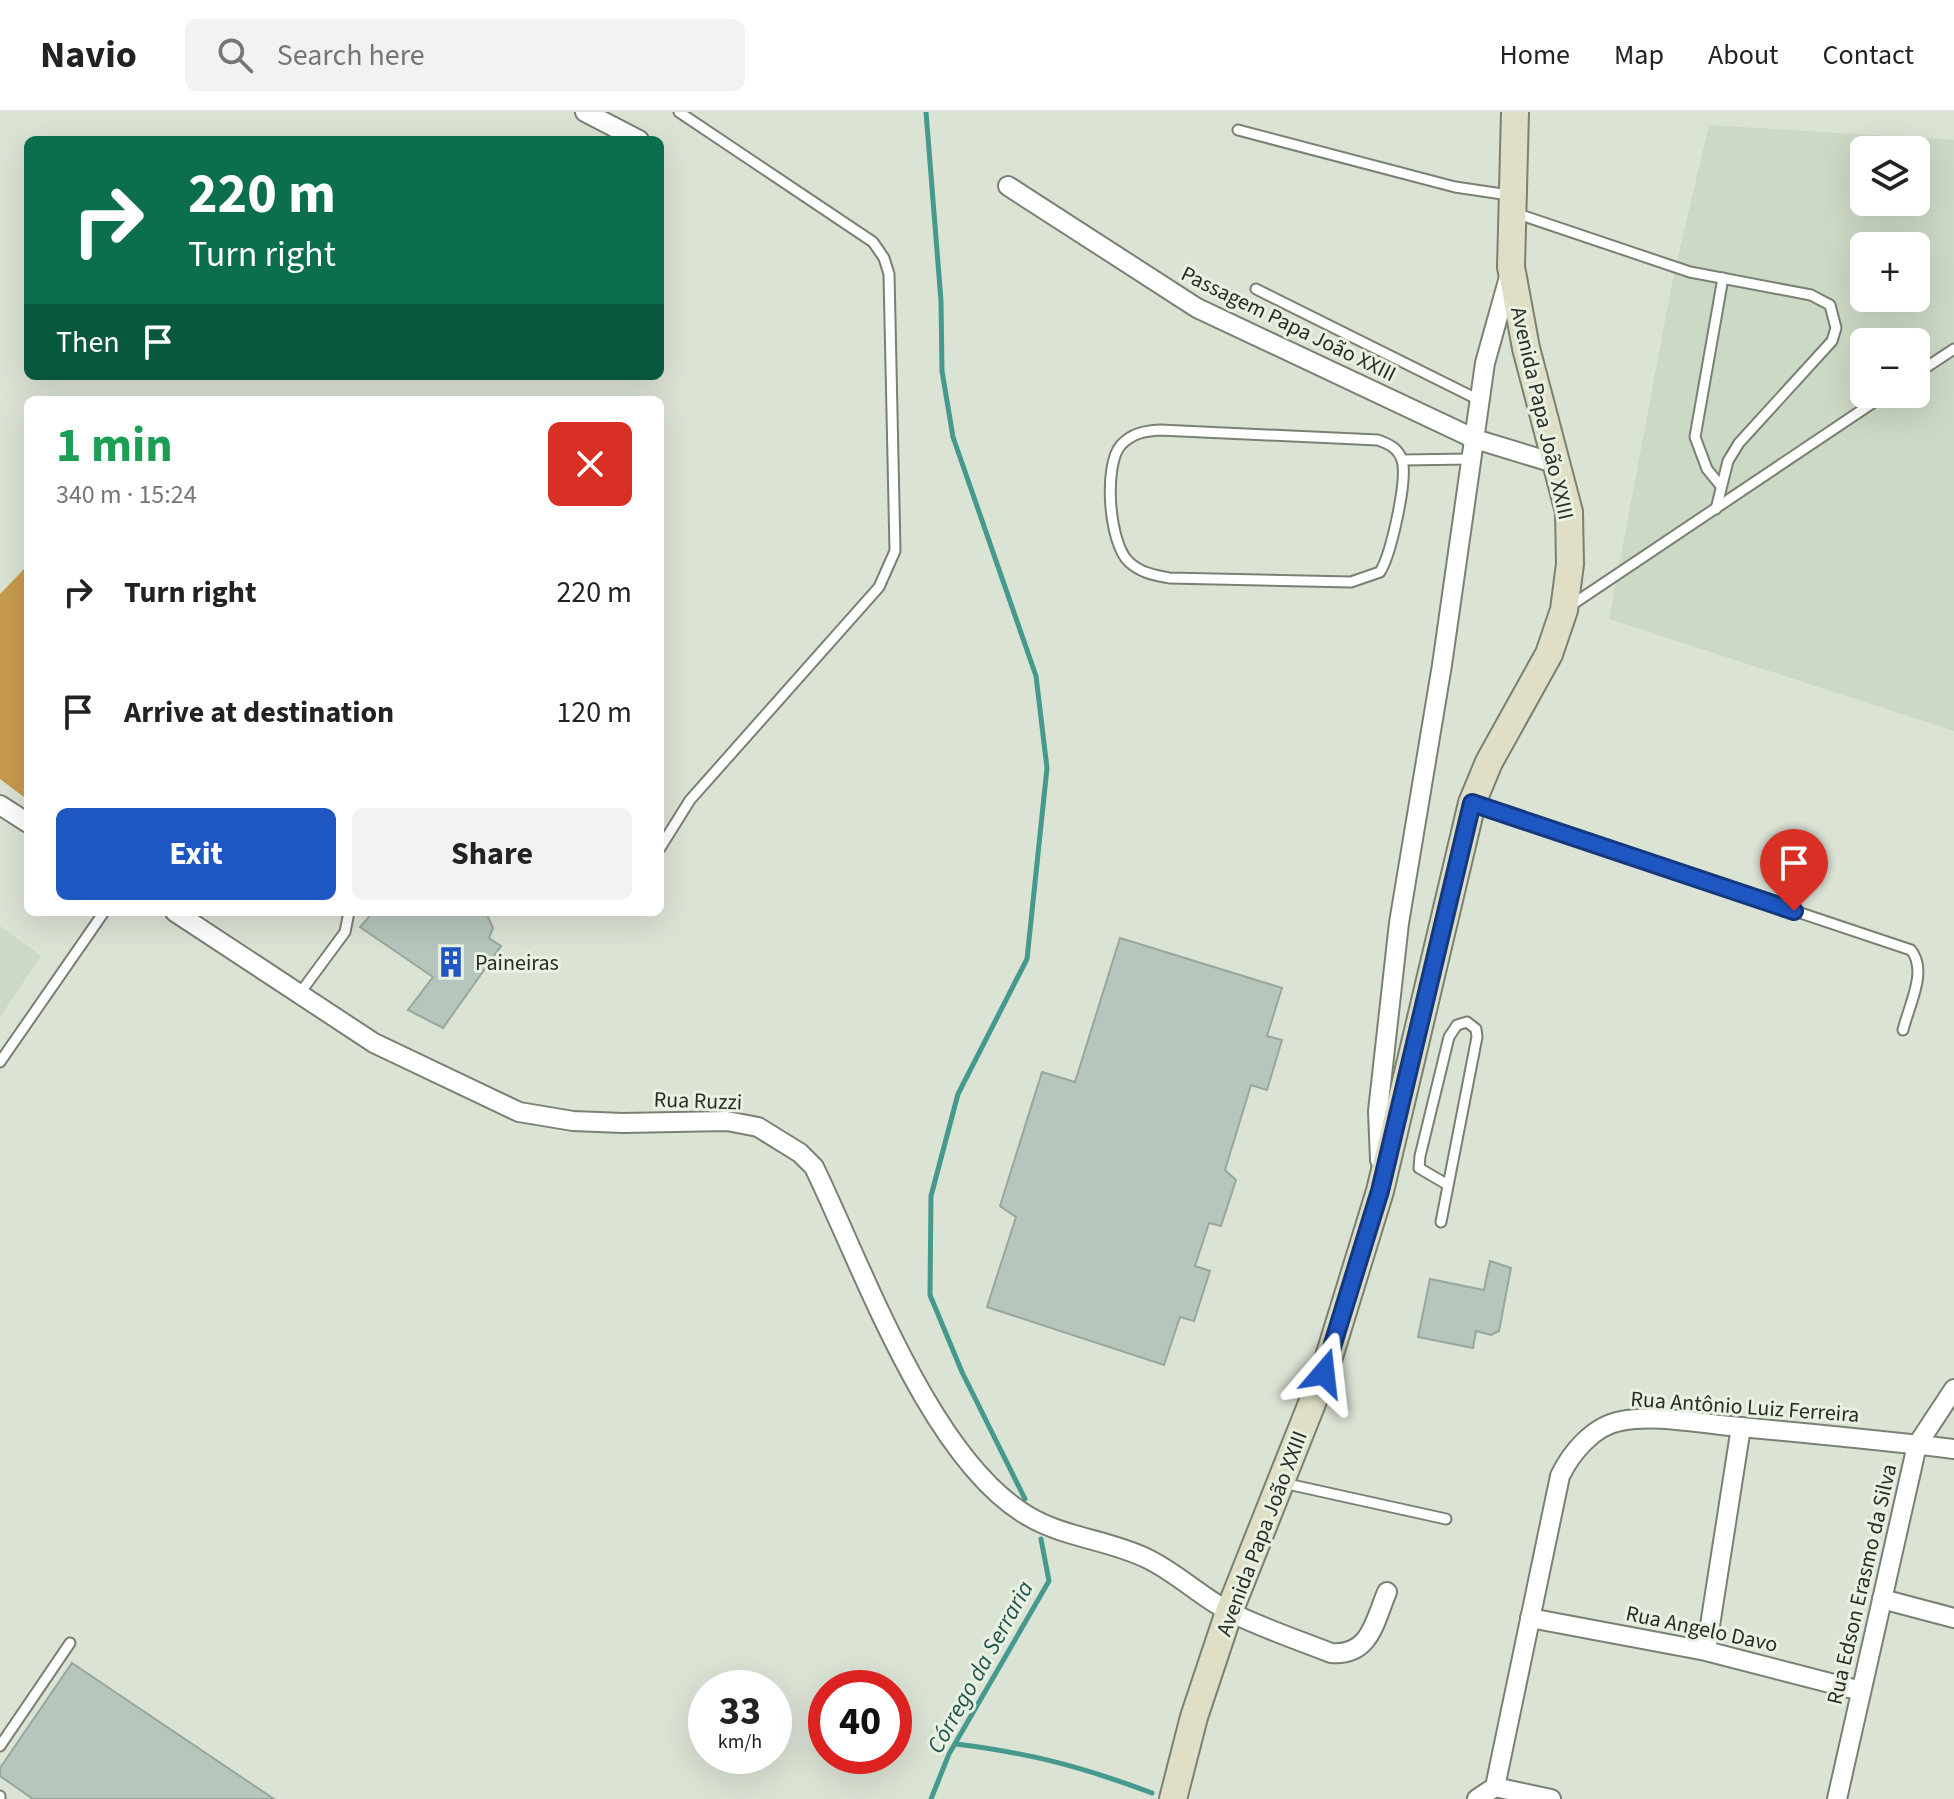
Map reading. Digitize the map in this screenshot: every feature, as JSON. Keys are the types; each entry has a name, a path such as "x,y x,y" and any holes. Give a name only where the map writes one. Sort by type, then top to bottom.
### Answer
{"street":[{"path":"585,112 631,136"},
{"name":"Avenida Papa João XXIII","path":"1173,1799 1194,1717 1229,1612 1324,1373 1380,1191 1472,803 1489,762 1549,654 1564,610 1570,564 1569,512 1554,463 1511,267 1515,112"},
{"name":"Passagem Papa João XXIII","path":"1008,186 1197,308 1475,439 1554,463"},
{"path":"1380,1191 1378,1111 1399,923 1442,665 1479,400 1499,302 1511,267"},
{"path":"0,805 24,820"},
{"name":"Rua Ruzzi","path":"181,916 374,1043 519,1112 573,1121 727,1121 758,1127 790,1147 814,1167 887,1328 953,1444 985,1483 1026,1516 1070,1535 1145,1557 1229,1612 1331,1653 1347,1654 1366,1643 1387,1592"},
{"name":"Rua Edson Erasmo da Silva","path":"1837,1799 1917,1445 1954,1389"},
{"name":"Rua Antônio Luiz Ferreira","path":"1495,1787 1560,1476 1570,1455 1594,1434 1620,1421 1664,1420 1954,1449"},
{"path":"1706,1651 1741,1427"},
{"path":"1882,1599 1954,1618"},
{"name":"Rua Angelo Davo","path":"1530,1618 1706,1651 1861,1691"},
{"path":"1477,1799 1495,1787 1551,1799"}],"lane":[{"path":"664,842 690,800 879,587 895,551 889,274 884,258 873,242 679,112"},
{"path":"1238,130 1513,204 1690,272 1811,295 1830,305 1836,328 1832,341 1739,443 1720,485 1716,509"},
{"path":"1720,485 1707,469 1695,437 1723,278"},
{"path":"1256,289 1479,400"},
{"path":"1930,365 1954,349"},
{"path":"1564,610 1865,408"},
{"path":"1144,431 1378,440 1393,446 1402,460 1387,560 1380,572 1368,579 1351,582 1169,578 1143,572 1127,561 1116,542 1112,518 1113,461 1119,447 1144,431"},
{"path":"1402,460 1471,459"},
{"path":"1472,803 1911,950 1919,960 1919,971 1903,1030"},
{"path":"0,1062 101,916"},
{"path":"300,993 345,932 348,916"},
{"path":"1441,1222 1477,1037 1476,1029 1467,1022 1457,1025 1449,1037 1420,1156 1419,1168 1425,1175 1448,1185"},
{"path":"1280,1483 1446,1519"},
{"path":"0,1746 70,1643"}],"shaded area":[{"path":"1709,125 1889,136 1850,136 1850,216 1930,216 1930,139 1954,140 1954,731 1609,619 1673,278"},
{"path":"24,569 24,797 0,779 0,594"},
{"path":"0,926 41,956 0,1017"}],"building":[{"name":"Paineiras","path":"370,916 488,916 493,928 489,938 501,946 443,1028 408,1010 433,977 360,927"},
{"path":"1120,938 1282,988 1267,1036 1282,1040 1267,1090 1251,1085 1225,1170 1236,1180 1221,1226 1209,1223 1195,1266 1210,1271 1194,1321 1180,1317 1164,1365 987,1307 1016,1217 1000,1206 1042,1072 1075,1082"},
{"path":"1490,1261 1511,1268 1499,1331 1491,1335 1476,1331 1473,1348 1418,1337 1430,1279 1484,1290"},
{"path":"72,1663 274,1799 33,1799 0,1776 0,1768"}],"waterway":[{"path":"926,112 941,301 942,371 953,437 1036,676 1047,768 1027,959 958,1094 931,1196 930,1295 962,1372 1025,1499"},
{"name":"Córrego da Serraria","path":"931,1799 949,1754 1049,1581 1041,1539"},
{"path":"956,1744 1056,1762 1152,1793"}],"place":[{"name":"Paineiras","path":"451,962"}],"route":[{"path":"1324,1373 1380,1191 1472,803 1794,911"}]}
